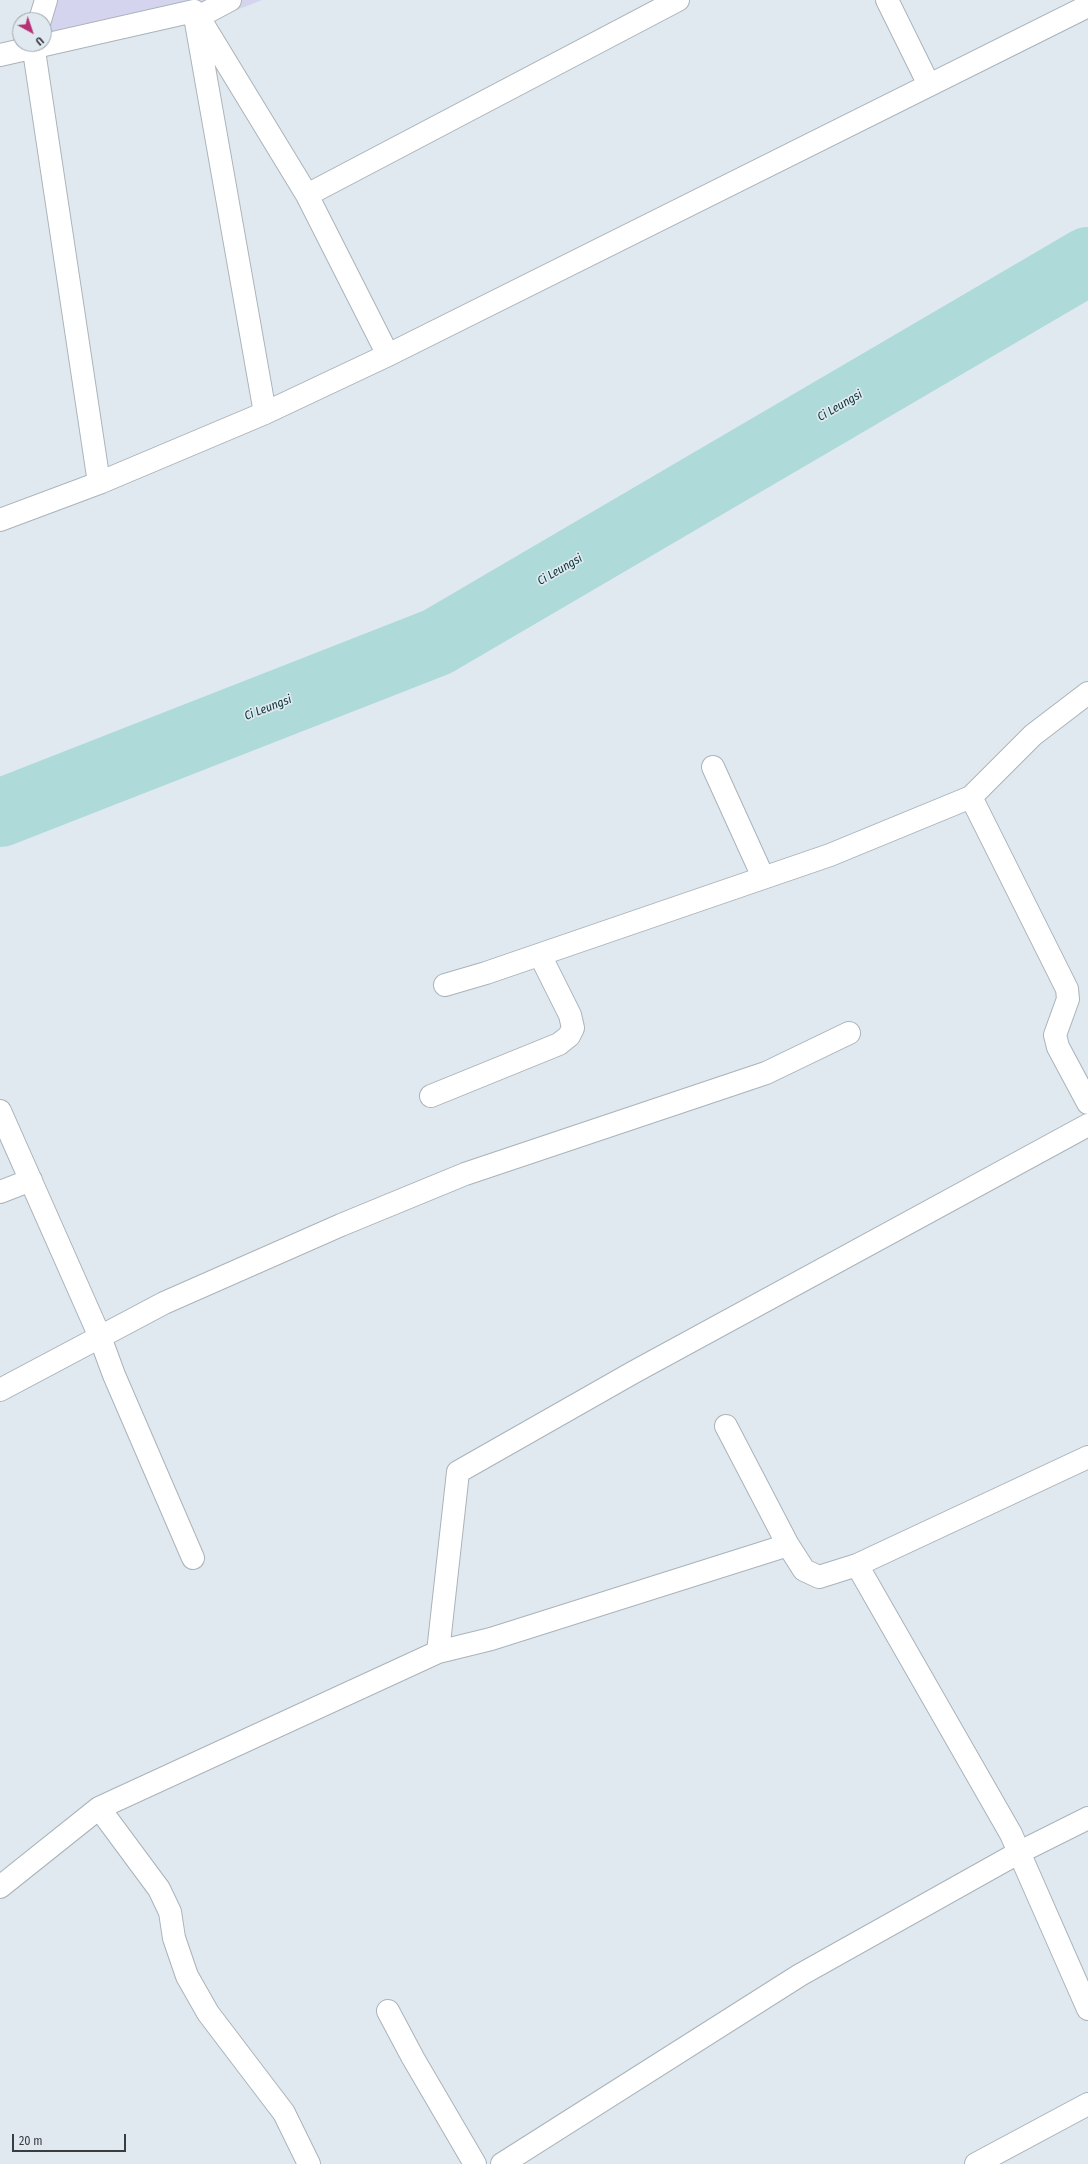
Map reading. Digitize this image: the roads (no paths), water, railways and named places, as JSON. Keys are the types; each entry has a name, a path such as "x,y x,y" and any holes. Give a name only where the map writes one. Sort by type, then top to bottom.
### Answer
{"street":[{"path":"42,12 46,0"},
{"path":"52,41 196,14 230,0"},
{"path":"307,195 678,0"},
{"path":"887,0 930,85"},
{"path":"0,520 99,483 265,413 388,355 1088,6"},
{"path":"196,14 307,195 388,355"},
{"path":"196,14 265,413"},
{"path":"0,55 12,51"},
{"path":"34,52 99,483"},
{"path":"445,985 540,955 763,877 830,856 971,797 1033,735 1088,693"},
{"path":"713,767 763,877"},
{"path":"971,797 1068,989 1068,999 1055,1035 1058,1047 1088,1103"},
{"path":"431,1096 559,1044 569,1036 573,1028 570,1015 540,955"},
{"path":"0,1390 191,1290 465,1174 766,1073 849,1034"},
{"path":"0,1111 100,1337 117,1382 193,1558"},
{"path":"438,1652 458,1472 634,1372 1088,1125"},
{"path":"0,1192 31,1180"},
{"path":"726,1426 788,1545 804,1570 819,1577 857,1565 1088,1456"},
{"path":"0,1887 99,1808 438,1652 491,1639 788,1545"},
{"path":"857,1565 1011,1834 1018,1853 1088,2009"},
{"path":"99,1808 159,1889 170,1912 174,1938 187,1976 208,2013 284,2113 309,2164"},
{"path":"511,2161 800,1975 1018,1853 1088,1818"},
{"path":"388,2011 413,2058 475,2164"},
{"path":"976,2164 1088,2104"}],"waterway":[{"name":"Ci Leungsi","path":"0,813 437,642 1088,261"}]}
